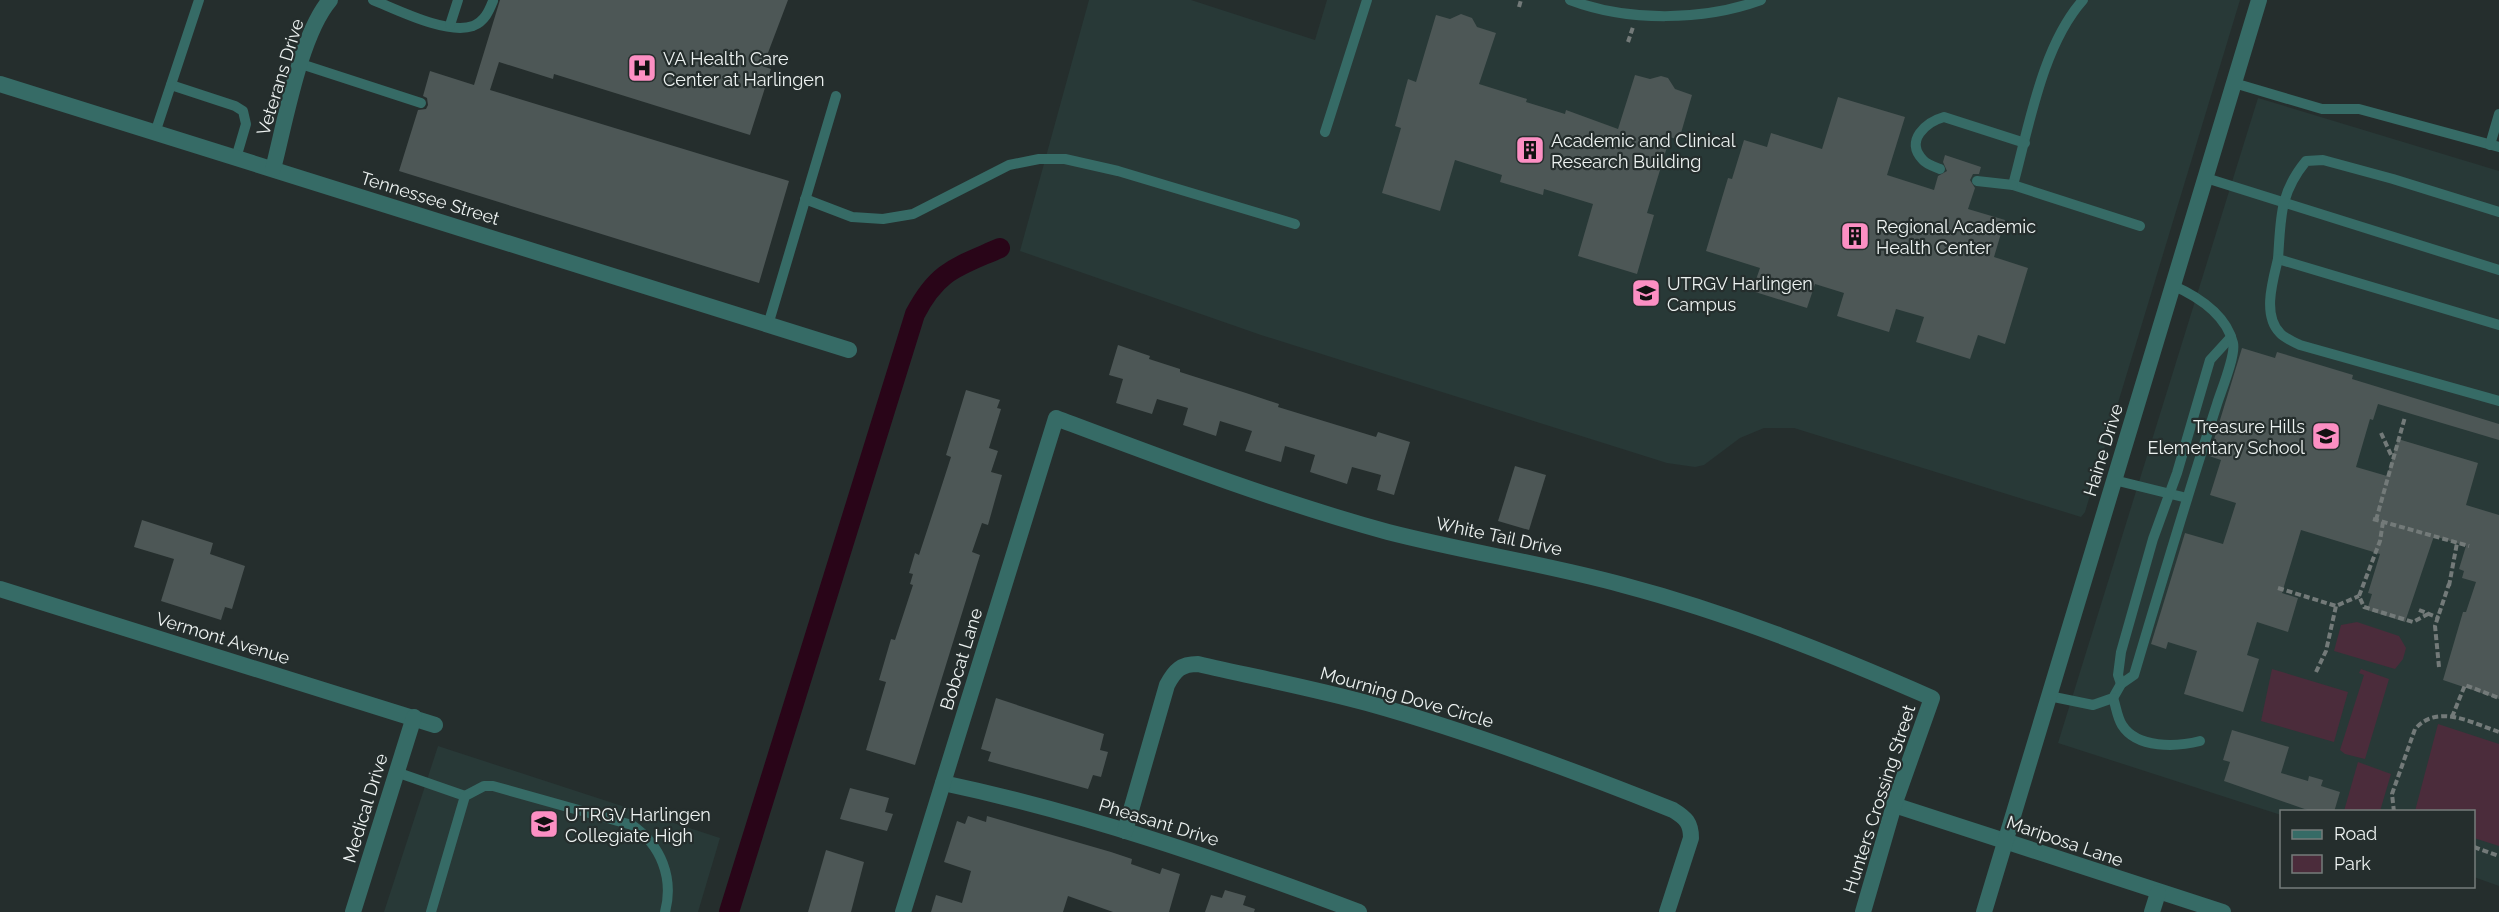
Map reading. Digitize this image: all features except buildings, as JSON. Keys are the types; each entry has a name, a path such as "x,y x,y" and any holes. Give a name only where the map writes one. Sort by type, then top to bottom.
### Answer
{"street":[{"name":"Veterans Drive","path":"273,170 301,63 316,22 330,0"},
{"name":"Haine Drive","path":"1984,912 2259,0"},
{"name":"Tennessee Street","path":"0,84 849,350"},
{"name":"White Tail Drive","path":"1056,418 1199,472 1307,508 1389,532 1625,586 1732,620 1859,666 1932,698"},
{"name":"Bobcat Lane","path":"903,912 1056,418"},
{"name":"Vermont Avenue","path":"0,589 435,725"},
{"name":"Mourning Dove Circle","path":"1125,831 1167,685 1173,673 1184,664 1198,664 1320,691 1422,719 1511,749 1673,810 1684,817 1691,826 1691,838 1667,912"},
{"name":"Hunters Crossing Street","path":"1863,912 1894,805 1932,698"},
{"name":"Medical Drive","path":"353,912 414,717"},
{"name":"Pheasant Drive","path":"943,783 1125,831 1251,872 1359,912"},
{"name":"Mariposa Lane","path":"1894,805 2158,893 2223,912"},
{"path":"2152,912 2158,893"}],"lane":[{"path":"155,133 199,0"},
{"path":"373,0 425,20 450,25 475,25 487,15 493,1"},
{"path":"450,25 458,0"},
{"path":"1325,132 1367,0"},
{"path":"1570,0 1586,6 1632,14 1687,16 1761,0"},
{"path":"2013,185 2048,64 2061,32 2083,0"},
{"path":"301,63 421,103"},
{"path":"2234,83 2322,109 2359,109 2495,146 2499,114"},
{"path":"171,85 243,111 246,124 236,158"},
{"path":"768,325 836,96"},
{"path":"1940,169 1922,160 1918,150 1917,139 1922,128 1931,120 1944,117 2025,143"},
{"path":"805,199 852,217 883,219 913,214 1009,165 1039,159 1065,159 1118,171 1295,224"},
{"path":"2499,212 2393,178 2323,160 2306,161 2298,171 2282,203 2271,312 2279,333 2300,345 2499,401"},
{"path":"2206,178 2499,270"},
{"path":"1977,181 2013,185 2140,226"},
{"path":"2278,259 2499,325"},
{"path":"2049,696 2093,705 2113,698 2121,684 2134,675 2229,366 2234,345 2217,314 2189,293 2172,285"},
{"path":"2121,684 2118,675 2121,652 2153,539 2210,360 2231,337"},
{"path":"2114,480 2187,498"},
{"path":"2113,698 2122,726 2143,742 2183,745 2200,741"},
{"path":"396,771 465,796"},
{"path":"431,912 465,796 484,786 493,786 632,825 651,841 663,863 669,879 670,894 665,912"}],"path":[{"path":"1520,7 1521,0"},
{"path":"2406,417 2375,519 2469,546"},
{"path":"2381,433 2393,457"},
{"path":"2383,522 2380,541 2360,596 2364,607 2413,622 2430,613"},
{"path":"2439,668 2435,626 2449,585 2457,543"},
{"path":"2278,588 2336,606 2360,596"},
{"path":"2316,672 2326,651 2336,606"},
{"path":"2419,610 2439,618"},
{"path":"2452,717 2465,685 2499,698"},
{"path":"2394,810 2392,794 2415,729 2423,720 2435,715 2452,717 2499,732"},
{"path":"2475,847 2499,856"}],"shaded area":[{"name":"UTRGV Harlingen Campus","path":"1089,0 1191,0 1315,40 1327,0 2240,0 2085,512 2081,517 1794,428 1764,428 1740,438 1704,465 1695,467 1667,463 1261,335 1020,251"},
{"name":"Treasure Hills Elementary School","path":"2258,98 2499,171 2499,886 2475,877 2475,810 2280,810 2280,815 2058,743"},
{"name":"UTRGV Harlingen Collegiate High","path":"438,746 720,838 698,912 384,912"}],"green space":[{"path":"2357,622 2399,636 2406,648 2403,659 2395,669 2334,651 2341,625"},
{"path":"2272,669 2348,692 2334,742 2261,721"},
{"path":"2361,669 2389,679 2365,759 2345,754 2340,750 2364,675 2359,673"},
{"path":"2438,724 2499,744 2499,846 2475,838 2475,810 2415,810"},
{"path":"2358,762 2391,774 2380,810 2344,810"}],"waterway":[{"path":"729,912 915,314 932,288 950,272 1000,248"}],"place":[{"name":"VA Health Care Center at Harlingen","path":"642,68"},
{"name":"Academic and Clinical Research Building","path":"1530,150"},
{"name":"Regional Academic Health Center","path":"1855,236"},
{"name":"UTRGV Harlingen Campus","path":"1646,293"},
{"name":"Treasure Hills Elementary School","path":"2326,436"},
{"name":"UTRGV Harlingen Collegiate High","path":"544,824"}]}
